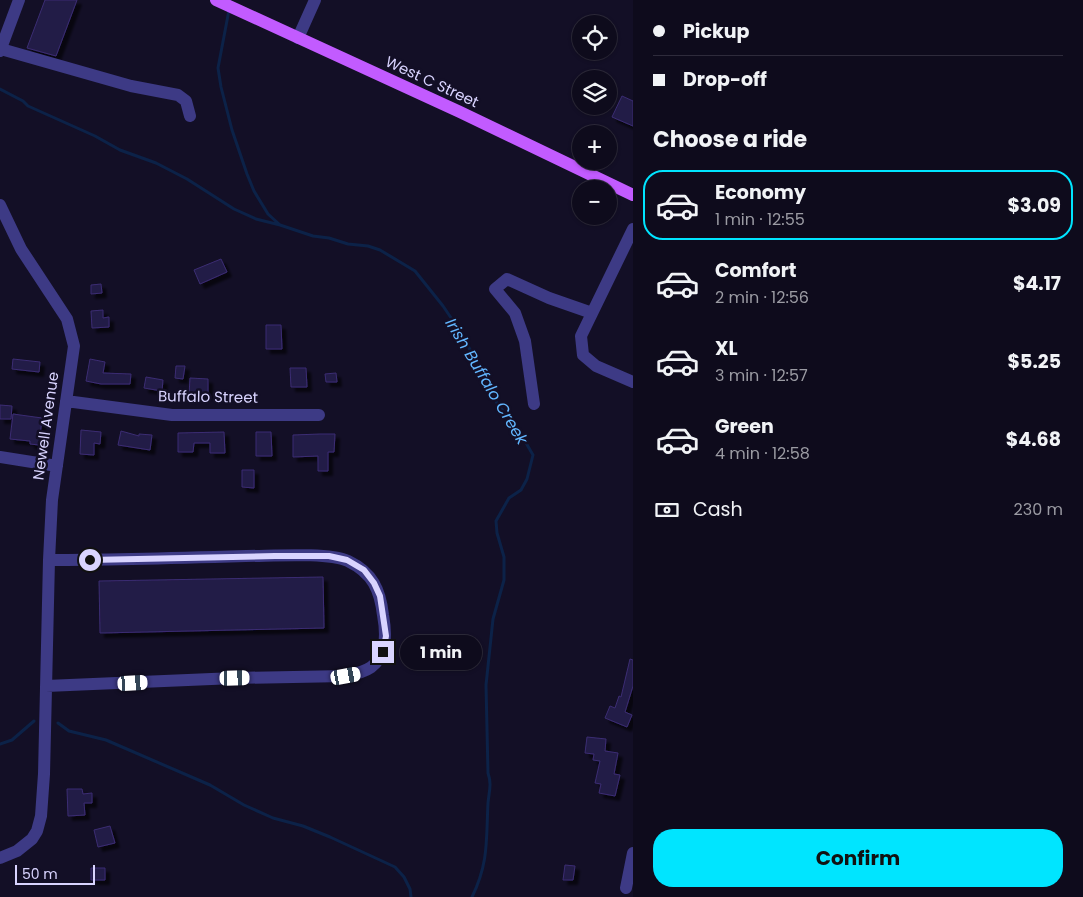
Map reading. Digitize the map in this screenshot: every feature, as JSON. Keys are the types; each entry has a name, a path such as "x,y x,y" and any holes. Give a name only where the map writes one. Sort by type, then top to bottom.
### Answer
{"main road":[{"name":"West C Street","path":"216,0 460,112 633,195"}],"street":[{"path":"19,0 0,50 131,86 178,95 186,101 190,116"},
{"path":"298,38 315,0"},
{"name":"Newell Avenue","path":"0,205 21,250 67,319 74,346 52,500 44,774 39,823 37,832 26,844 17,851 0,858"},
{"path":"633,229 581,336 583,356 596,366 633,382"},
{"path":"534,404 525,341 515,313 495,289 507,279 549,298 592,313"},
{"name":"Buffalo Street","path":"66,401 172,415 319,415"},
{"path":"0,457 57,466"},
{"path":"46,686 235,678 346,676 360,673 375,666 383,652 386,636 380,596 374,583 364,570 347,560 329,556 49,560"},
{"path":"626,888 633,853"}],"building":[{"path":"45,0 77,0 56,56 27,48"},
{"path":"622,96 633,101 633,126 612,117 613,115 617,115 617,106"},
{"path":"221,259 227,272 200,284 194,270"},
{"path":"101,284 102,293 91,294 91,285"},
{"path":"103,310 103,318 109,317 109,327 92,328 91,311"},
{"path":"266,325 281,325 282,349 266,349"},
{"path":"13,359 40,362 39,372 12,369"},
{"path":"90,359 105,362 103,373 131,374 130,384 101,384 86,381"},
{"path":"176,366 185,366 183,379 175,378"},
{"path":"290,368 306,368 307,387 291,387"},
{"path":"336,373 337,382 326,382 325,374"},
{"path":"146,377 163,380 162,391 144,388"},
{"path":"190,378 208,379 208,395 189,395"},
{"path":"0,405 12,406 11,419 0,419"},
{"path":"13,414 42,418 39,445 30,444 30,441 10,439"},
{"path":"81,430 101,432 100,444 94,443 94,455 80,454"},
{"path":"121,431 139,436 139,434 152,435 150,450 118,445"},
{"path":"224,432 225,453 210,453 210,443 194,443 193,452 178,452 178,433"},
{"path":"256,432 271,432 272,456 256,456"},
{"path":"335,434 334,452 328,452 328,471 318,471 318,456 293,457 293,435"},
{"path":"242,470 254,470 254,488 242,487"},
{"path":"323,577 324,628 100,633 99,581"},
{"path":"630,659 633,660 633,686 625,712 632,715 627,727 605,718 610,706 615,708 619,696 621,697"},
{"path":"587,737 606,739 605,751 618,753 614,774 620,775 615,796 599,793 601,784 595,783 600,761 593,760 594,754 585,753"},
{"path":"67,789 82,789 83,794 92,793 92,803 84,803 85,815 68,816"},
{"path":"110,826 115,843 98,847 94,830"},
{"path":"565,865 575,866 573,880 563,880"},
{"path":"91,868 105,868 105,880 91,880"}],"waterway":[{"name":"Irish Buffalo Creek","path":"229,10 218,68 221,87 232,130 247,174 254,191 268,214 280,225 313,236 380,250 415,271 443,306 462,334 497,403 522,436 533,455 527,479 521,490 509,498 496,521 497,533 504,557 504,580 493,619 486,685 488,773 490,785 486,851 481,873 472,897"},
{"path":"0,89 23,101 28,106 95,136 120,150 156,163 187,179 234,209 256,219 280,225"},
{"path":"0,744 12,740 34,721"},
{"path":"58,723 69,731 106,740 210,785 244,805 273,818 303,826 395,867 404,877 410,889 411,897"}],"route":[{"path":"90,560 275,556 329,556 347,560 364,570 374,583 380,596 386,636 383,652"}]}
